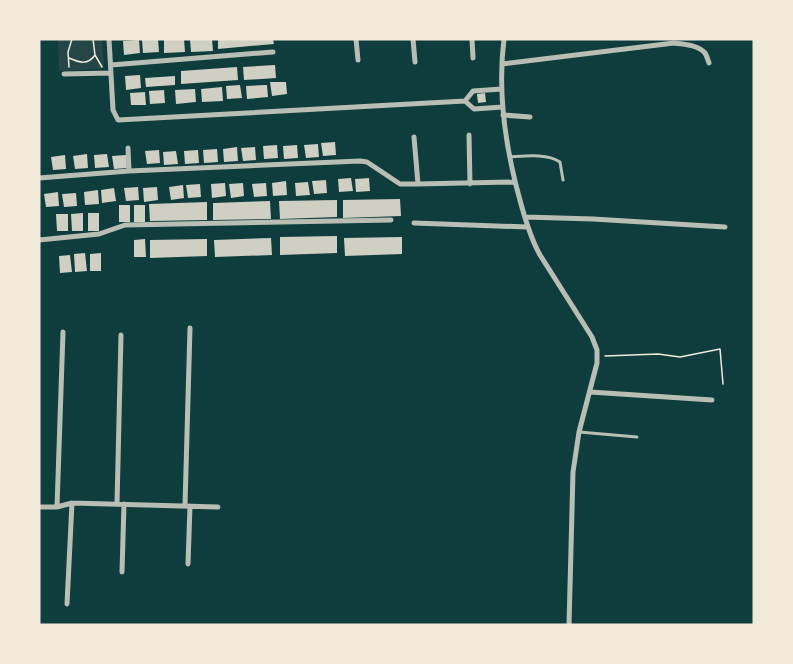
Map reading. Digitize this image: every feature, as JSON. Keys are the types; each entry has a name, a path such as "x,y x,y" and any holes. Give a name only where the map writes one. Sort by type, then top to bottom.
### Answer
{"street":[{"path":"109,39 111,65 108,73 113,110 118,120 465,101 474,109 503,107"},
{"path":"356,39 358,60"},
{"path":"413,39 415,62"},
{"path":"472,39 473,58"},
{"path":"504,39 503,115 515,182 527,227 540,255 592,337 598,357 579,432 573,472 569,625"},
{"path":"502,64 674,44 686,44 705,53 709,63"},
{"path":"111,65 273,52"},
{"path":"64,74 108,73"},
{"path":"465,101 473,91 502,89"},
{"path":"503,115 530,117"},
{"path":"469,135 470,184"},
{"path":"414,137 418,184"},
{"path":"128,147 129,171"},
{"path":"39,178 129,171 360,161 367,162 400,184 515,182"},
{"path":"525,217 725,227"},
{"path":"39,240 99,234 125,225 391,220"},
{"path":"414,223 527,227"},
{"path":"188,564 190,328"},
{"path":"57,507 63,332"},
{"path":"122,335 120,504 122,572"},
{"path":"590,392 712,400"},
{"path":"39,507 57,507 72,502 219,507"},
{"path":"67,604 72,502"}],"lane":[{"path":"510,157 555,159 560,162 563,180"},
{"path":"579,432 637,437"}],"path":[{"path":"72,39 68,52 69,58 85,63 92,60 95,54"},
{"path":"93,39 95,54 108,73"},
{"path":"598,357 658,354 680,357 720,350 723,384"}],"shaded area":[{"path":"58,39 102,39 104,66 99,69 59,71"}],"building":[{"path":"158,39 159,52 143,53 142,40"},
{"path":"184,39 185,52 164,53 164,40"},
{"path":"190,39 212,39 213,51 191,52"},
{"path":"218,39 273,39 274,44 218,49"},
{"path":"139,40 140,53 124,55 123,41"},
{"path":"275,65 276,78 244,80 243,67"},
{"path":"237,67 238,80 181,84 181,71"},
{"path":"140,75 141,88 126,90 125,76"},
{"path":"175,76 175,85 146,87 145,78"},
{"path":"270,82 286,82 287,94 272,96"},
{"path":"240,85 242,98 227,99 226,86"},
{"path":"267,85 268,97 247,99 246,86"},
{"path":"222,87 223,101 202,102 201,89"},
{"path":"195,89 196,102 176,104 175,90"},
{"path":"164,90 165,103 150,104 149,91"},
{"path":"145,92 146,105 131,105 130,93"},
{"path":"485,93 486,102 478,103 477,94"},
{"path":"335,142 336,155 323,156 321,143"},
{"path":"318,144 319,157 306,158 304,145"},
{"path":"277,145 278,158 264,159 263,146"},
{"path":"297,145 298,158 284,159 283,146"},
{"path":"237,147 238,161 224,162 223,149"},
{"path":"255,147 256,160 243,161 241,148"},
{"path":"217,149 218,162 204,163 203,150"},
{"path":"159,150 160,163 147,164 145,151"},
{"path":"198,150 199,163 185,164 184,151"},
{"path":"176,151 178,164 164,165 163,152"},
{"path":"87,154 88,168 75,169 73,156"},
{"path":"107,154 109,167 95,168 94,155"},
{"path":"65,155 66,169 53,170 51,157"},
{"path":"126,155 127,168 114,169 112,156"},
{"path":"351,178 353,191 339,192 338,179"},
{"path":"369,178 370,191 356,192 355,179"},
{"path":"326,180 327,193 314,194 312,181"},
{"path":"286,181 287,195 273,196 272,183"},
{"path":"308,182 310,195 296,196 295,183"},
{"path":"225,183 226,196 212,198 211,184"},
{"path":"243,183 244,196 231,198 229,184"},
{"path":"266,183 267,196 254,197 252,184"},
{"path":"200,184 201,197 188,198 186,185"},
{"path":"183,185 184,198 171,200 169,187"},
{"path":"138,187 139,200 126,201 124,188"},
{"path":"157,187 158,200 144,202 143,188"},
{"path":"114,188 116,201 102,203 101,190"},
{"path":"98,190 99,204 85,205 84,192"},
{"path":"58,192 59,206 46,207 44,194"},
{"path":"76,193 77,206 64,207 62,194"},
{"path":"400,199 401,216 343,218 343,200"},
{"path":"337,200 337,217 280,219 279,201"},
{"path":"270,201 271,219 213,220 213,203"},
{"path":"207,202 207,220 150,221 149,204"},
{"path":"119,205 130,205 130,222 119,222"},
{"path":"134,205 145,205 145,222 134,222"},
{"path":"83,213 83,231 72,231 71,214"},
{"path":"88,213 99,213 99,231 88,231"},
{"path":"56,214 68,214 68,231 57,231"},
{"path":"337,236 337,253 280,255 280,237"},
{"path":"402,237 402,254 345,256 344,238"},
{"path":"271,238 272,255 215,257 214,240"},
{"path":"145,239 146,257 134,257 134,240"},
{"path":"207,239 207,256 150,258 150,240"},
{"path":"85,253 87,271 75,272 74,254"},
{"path":"101,253 101,271 90,271 90,254"},
{"path":"70,255 72,272 60,273 59,256"}]}
